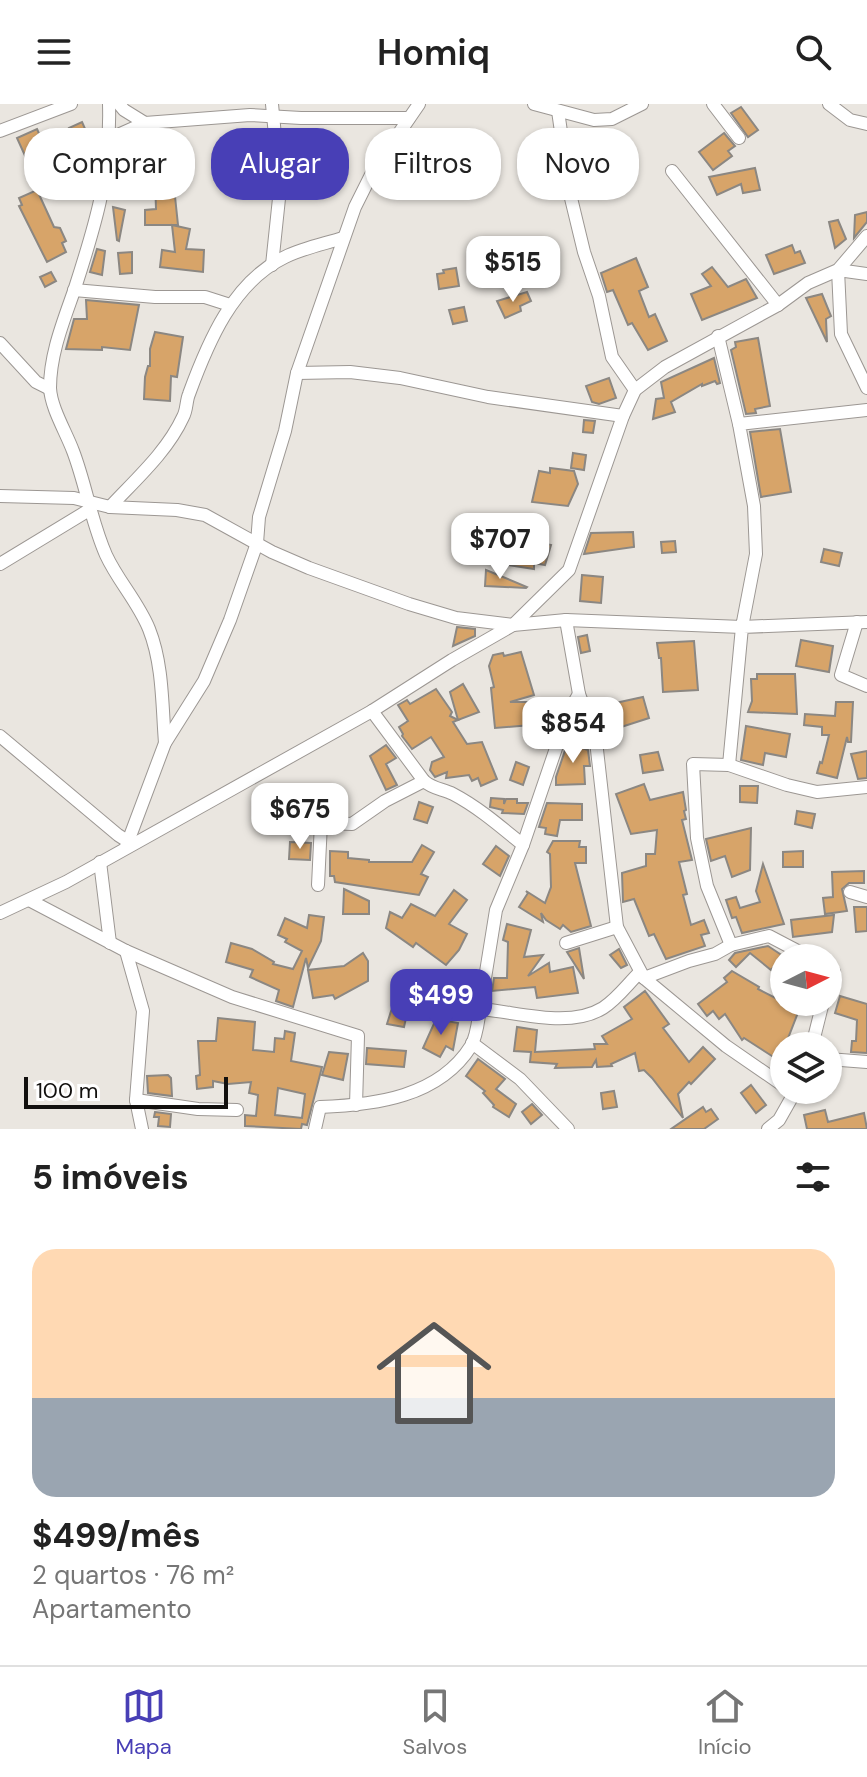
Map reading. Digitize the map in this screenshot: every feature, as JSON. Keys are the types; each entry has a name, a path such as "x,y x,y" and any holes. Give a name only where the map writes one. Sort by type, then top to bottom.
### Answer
{"street":[{"path":"0,131 71,104"},
{"path":"109,104 109,128"},
{"path":"119,104 145,123"},
{"path":"127,844 165,743 204,681 230,620 257,543 259,517 285,431 297,373 343,238 373,171 419,104"},
{"path":"534,104 594,120 612,119 642,104"},
{"path":"713,104 739,138"},
{"path":"829,104 867,124"},
{"path":"134,128 145,123 250,115 272,110 409,118"},
{"path":"272,110 280,189 272,265"},
{"path":"558,111 570,194 599,296 612,357 635,390"},
{"path":"672,171 778,305"},
{"path":"102,200 61,324 50,389 107,555 150,631 160,671 165,743"},
{"path":"0,913 100,862 127,844 372,711 513,625 569,570 635,390 665,367 778,305 808,283 838,270 867,236"},
{"path":"110,507 147,469 184,416 188,396 230,305 255,276 284,257 343,238"},
{"path":"838,270 867,274"},
{"path":"838,270 841,334 867,388"},
{"path":"74,290 155,297 205,297 230,305"},
{"path":"718,336 754,506 756,554 742,627 729,765"},
{"path":"0,343 36,382 50,389"},
{"path":"297,373 350,372 400,378 488,397 623,416"},
{"path":"739,424 867,410"},
{"path":"0,496 205,515 309,568 456,618 513,625 566,620 742,627 862,622 841,675 867,686"},
{"path":"0,564 88,505"},
{"path":"566,620 579,694 596,741 617,927 642,976 726,1046 770,1076"},
{"path":"315,1129 320,1107 391,1100 417,1091 452,1070 472,1043 496,910 523,845 568,713 579,694"},
{"path":"372,711 424,781 432,788 452,793 523,845"},
{"path":"0,736 127,844"},
{"path":"731,945 707,886 697,838 693,764 729,765 817,792 867,787"},
{"path":"301,822 352,824 385,801 424,781"},
{"path":"318,885 321,823"},
{"path":"100,862 110,943"},
{"path":"850,892 867,897"},
{"path":"29,900 126,951 232,997 358,1036 356,1105"},
{"path":"566,943 617,927"},
{"path":"480,1009 552,1018 573,1017 600,1010 642,976 715,954 731,945 769,936 784,944"},
{"path":"126,951 143,1011 136,1100 142,1129"},
{"path":"472,1043 520,1079 568,1129"},
{"path":"842,1060 867,1062"},
{"path":"136,1100 198,1109 237,1110"},
{"path":"768,1129 779,1120 785,1104"}],"building":[{"path":"741,107 758,130 748,137 731,113"},
{"path":"82,122 85,128 69,128"},
{"path":"724,133 735,146 728,151 732,156 713,170 699,152"},
{"path":"24,135 24,154 17,138"},
{"path":"755,168 760,190 743,193 741,184 717,195 709,177"},
{"path":"24,196 24,200 42,200 54,227 60,228 66,241 62,243 66,252 47,262 19,206 22,205 19,198"},
{"path":"156,200 175,200 178,225 145,225 145,210 156,209"},
{"path":"113,207 125,210 119,241 117,240"},
{"path":"867,212 867,222 854,238 855,215"},
{"path":"838,220 846,239 835,248 829,222"},
{"path":"172,225 190,229 186,249 204,250 203,272 160,267 162,250 175,252"},
{"path":"792,245 795,253 800,251 805,263 774,274 766,255"},
{"path":"97,249 105,251 102,275 90,272"},
{"path":"132,252 132,273 120,274 118,253"},
{"path":"636,258 648,287 639,291 649,317 655,314 667,341 648,350 632,323 628,325 613,290 607,292 601,273"},
{"path":"712,267 728,287 746,279 757,298 702,320 691,294 711,286 702,274"},
{"path":"456,268 459,286 439,289 437,274"},
{"path":"51,272 56,281 45,287 40,277"},
{"path":"527,292 531,301 520,306 521,311 505,318 497,301"},
{"path":"822,294 831,316 826,319 827,342 806,298"},
{"path":"86,300 139,305 130,350 102,347 102,350 66,349 74,319 87,319"},
{"path":"464,307 467,321 453,324 449,310"},
{"path":"155,332 183,337 177,377 171,376 170,401 144,399 145,377 150,366 150,349"},
{"path":"758,338 770,406 746,414 731,350 736,347 735,342"},
{"path":"714,358 720,383 702,384 671,402 675,412 653,419 656,399 664,398 661,382"},
{"path":"609,378 616,398 599,404 592,402 586,386"},
{"path":"584,420 595,421 593,433 583,432"},
{"path":"780,429 791,492 761,497 750,432"},
{"path":"573,453 586,455 584,470 571,468"},
{"path":"550,468 574,471 578,484 568,506 532,502 539,471 550,473"},
{"path":"509,527 509,531 516,531 516,538 542,540 541,543 551,545 545,565 534,563 534,569 494,563 492,528"},
{"path":"633,532 634,547 584,554 591,533"},
{"path":"675,541 676,552 662,553 661,542"},
{"path":"824,549 842,553 839,566 821,562"},
{"path":"486,570 527,587 485,586"},
{"path":"582,575 603,577 601,603 580,601"},
{"path":"457,627 475,629 475,636 453,646"},
{"path":"587,635 590,651 581,653 578,637"},
{"path":"801,640 833,646 829,672 796,666"},
{"path":"694,641 698,690 663,692 657,643"},
{"path":"521,652 534,695 510,702 541,702 542,721 532,719 531,725 495,728 491,688 494,687 489,666 493,655"},
{"path":"757,674 795,674 797,714 748,712 752,701 751,679 757,679"},
{"path":"463,684 479,712 458,720 450,692"},
{"path":"436,689 452,712 450,716 458,720 453,722 467,744 482,742 497,779 481,786 478,778 472,781 469,775 446,778 447,772 435,777 430,770 432,762 444,757 431,737 412,749 402,736 399,727 408,721 398,705 407,700 410,704"},
{"path":"643,697 649,718 612,730 606,705"},
{"path":"836,702 853,702 851,742 847,737 837,778 817,773 829,735 822,735 822,727 804,725 805,714 835,716"},
{"path":"746,726 790,734 786,757 765,753 763,765 741,760"},
{"path":"573,727 571,744 588,750 590,766 584,766 585,784 556,785 556,777"},
{"path":"386,745 396,758 386,764 397,785 386,790 370,756"},
{"path":"867,751 867,778 858,779 851,754"},
{"path":"658,752 663,770 643,773 640,755"},
{"path":"516,762 529,767 523,785 510,780"},
{"path":"644,784 650,800 683,792 686,819 682,820 692,860 679,862 687,894 683,895 691,925 704,920 709,933 701,935 705,946 666,959 654,934 649,936 634,899 623,902 622,873 646,866 646,854 655,854 657,830 631,834 616,794"},
{"path":"740,786 758,786 757,803 740,802"},
{"path":"491,798 504,799 504,804 506,799 528,803 524,814 502,813 503,810 490,807"},
{"path":"419,802 433,807 427,823 414,819"},
{"path":"547,803 582,804 582,820 560,820 557,836 545,834 546,828 539,827"},
{"path":"797,811 815,814 812,828 795,824"},
{"path":"751,828 750,870 732,877 725,856 711,861 706,839"},
{"path":"553,841 580,841 579,847 586,847 586,863 575,863 591,926 571,932 563,925 560,929 541,913 543,922 519,907 528,893 526,891 545,903 551,887 550,854 547,852"},
{"path":"290,842 311,843 310,860 289,859"},
{"path":"422,845 434,852 421,874 428,877 419,895 335,882 334,876 330,876 330,851 348,852 348,858 369,862 412,862"},
{"path":"496,846 509,856 500,876 483,864"},
{"path":"803,851 803,867 783,867 783,852"},
{"path":"763,864 784,924 742,933 736,917 732,918 726,900 736,897 740,908 760,902 756,891"},
{"path":"864,871 864,883 849,883 842,889 847,911 825,914 823,898 833,897 832,872"},
{"path":"344,889 369,901 369,914 343,914"},
{"path":"454,890 467,900 449,924 467,934 446,965 416,943 413,947 386,928 390,912 402,918 411,904 435,916"},
{"path":"854,907 867,907 867,931 856,932"},
{"path":"309,915 324,917 321,941 308,968 306,958 293,1007 276,1001 279,990 250,977 253,970 226,962 231,943 252,949 273,964 293,969 302,951 278,935 285,918 307,928"},
{"path":"834,915 832,932 793,937 791,920"},
{"path":"507,924 531,930 524,957 543,955 528,976 549,963 550,972 573,967 578,993 537,998 535,987 492,991 494,978 507,978 508,942 503,940"},
{"path":"768,946 770,969 750,953 736,967 729,960 735,953"},
{"path":"579,948 584,979 567,952"},
{"path":"619,949 627,965 621,968 610,955"},
{"path":"363,953 368,961 368,981 335,999 333,995 313,998 308,970 344,966"},
{"path":"732,971 770,995 770,1016 797,1016 790,1032 770,1032 770,1055 744,1038 742,1040 725,1014 719,1019 713,1011 707,1016 698,1004 727,982 724,978"},
{"path":"410,980 411,994 394,995 393,982"},
{"path":"452,988 459,995 452,1002 445,995"},
{"path":"645,991 669,1024 663,1028 689,1062 703,1047 715,1059 678,1094 683,1118 652,1078 644,1070 639,1071 635,1053 612,1066 597,1067 596,1060 592,1067 555,1068 557,1064 530,1062 531,1052 514,1051 517,1027 537,1030 535,1052 595,1049 594,1044 607,1044 602,1036 632,1019 624,1007"},
{"path":"842,997 867,1004 867,1053 851,1052 852,1041 856,1041 857,1020 842,1015"},
{"path":"392,1008 415,1015 406,1018 404,1027 387,1024"},
{"path":"218,1018 255,1022 253,1050 274,1052 275,1038 284,1039 285,1031 295,1033 291,1061 322,1067 307,1125 302,1124 301,1129 245,1126 245,1115 256,1116 258,1095 249,1093 251,1082 228,1084 213,1081 213,1087 197,1089 196,1076 200,1075 198,1041 216,1041","holes":["278,1088 305,1094 302,1118 275,1115"]},
{"path":"436,1019 458,1023 453,1050 446,1046 440,1057 423,1048"},
{"path":"367,1048 406,1051 404,1067 366,1064"},
{"path":"329,1052 348,1054 343,1080 322,1075"},
{"path":"478,1059 505,1079 496,1089 516,1104 509,1117 493,1107 483,1093 485,1091 466,1076"},
{"path":"168,1075 172,1096 148,1093 147,1076"},
{"path":"751,1085 766,1105 756,1113 741,1093"},
{"path":"614,1091 617,1107 603,1109 601,1093"},
{"path":"532,1104 542,1115 531,1124 522,1112"},
{"path":"703,1107 706,1112 711,1109 718,1119 704,1129 671,1129"},
{"path":"825,1110 828,1122 864,1113 867,1129 807,1129 804,1115"},
{"path":"155,1112 171,1114 170,1127 158,1126 159,1117 154,1117"}]}
